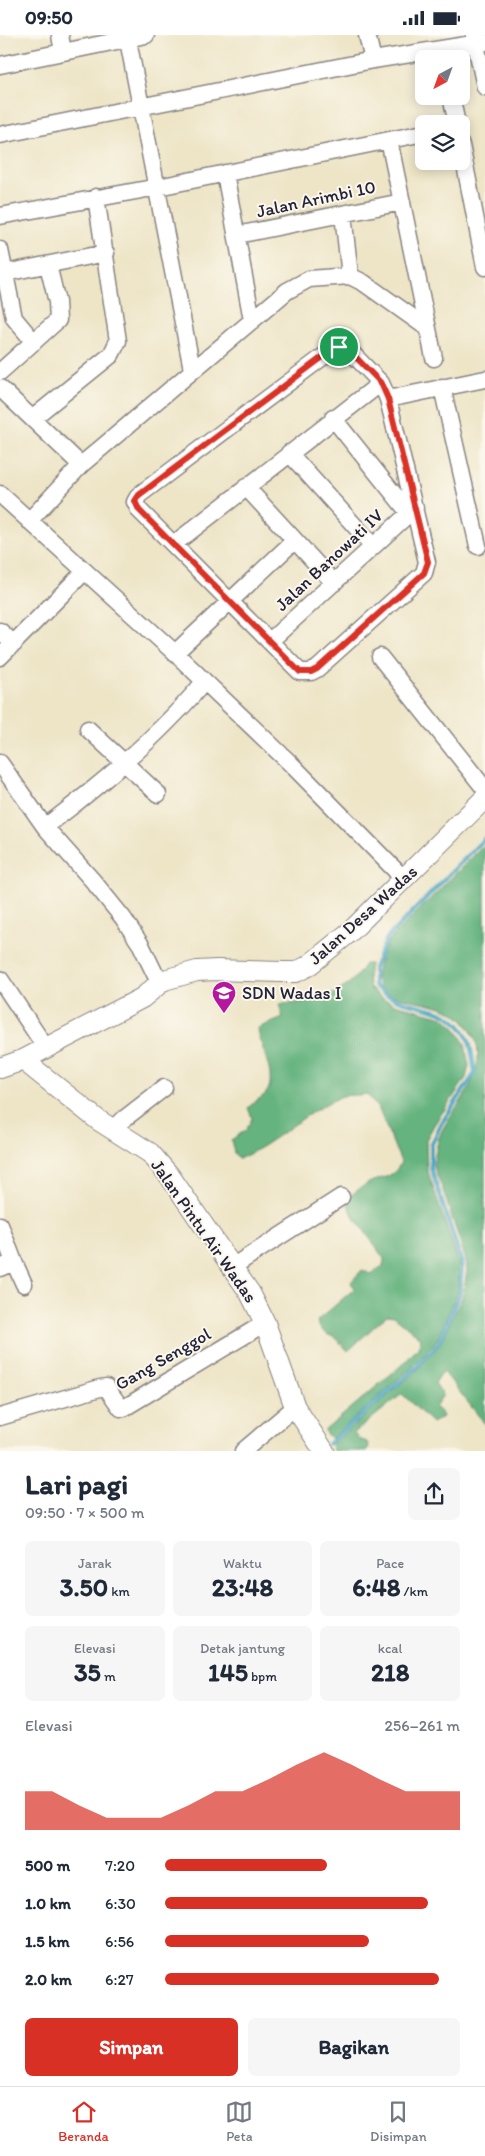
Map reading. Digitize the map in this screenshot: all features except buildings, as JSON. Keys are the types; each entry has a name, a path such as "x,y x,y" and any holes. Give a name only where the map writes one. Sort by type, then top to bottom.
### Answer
{"main road":[{"name":"Jalan Desa Wadas","path":"0,1068 23,1060 142,998 164,979 197,971 296,972 308,966 335,945 485,798"},
{"name":"Jalan Pintu Air Wadas","path":"23,1060 111,1129 150,1153 160,1164 250,1293 265,1323 295,1407 321,1446"}],"street":[{"path":"60,35 63,52"},
{"path":"0,65 127,37 146,35"},
{"path":"367,35 373,60"},
{"path":"127,37 158,187 192,369"},
{"path":"0,135 479,40 485,87"},
{"path":"0,216 158,187 415,135"},
{"path":"389,140 426,327 434,358"},
{"path":"466,170 485,267"},
{"path":"225,173 252,320"},
{"path":"33,418 111,355 118,341 118,328 96,197"},
{"name":"Jalan Arimbi 10","path":"237,235 402,201"},
{"path":"343,214 350,276"},
{"path":"0,250 14,317 34,342"},
{"path":"5,273 106,253"},
{"path":"0,372 58,320 57,303 48,265"},
{"path":"29,521 81,465 192,369 293,286 301,282 308,279 350,276 364,283 426,327"},
{"path":"345,346 350,349 381,383 388,399 412,511 428,562 424,573 317,669 311,672 300,672 139,510 135,501 139,495 339,347 345,346"},
{"path":"388,399 485,379"},
{"path":"174,544 333,418 381,383"},
{"path":"442,387 478,546"},
{"path":"0,388 81,465"},
{"path":"333,418 412,511"},
{"path":"290,453 373,546"},
{"path":"246,487 334,583"},
{"path":"0,494 175,653 291,764 404,879"},
{"name":"Jalan Banowati IV","path":"270,641 412,511"},
{"path":"175,653 294,541"},
{"path":"0,657 85,571"},
{"path":"0,631 14,644"},
{"path":"380,657 485,789"},
{"path":"44,827 93,790 124,763 161,728 204,682"},
{"path":"88,729 158,794"},
{"path":"0,763 44,827 93,881 123,919 141,945 155,974 164,979"},
{"path":"0,979 46,1048"},
{"path":"111,1129 164,1088"},
{"path":"232,1267 341,1197"},
{"path":"0,1225 7,1265 24,1284"},
{"name":"Gang Senggol","path":"0,1417 106,1387 121,1408 124,1409 265,1323"},
{"path":"243,1451 295,1407"}],"green space":[{"path":"485,844 485,1424 443,1371 435,1383 443,1395 435,1407 443,1417 432,1423 402,1394 354,1433 359,1439 367,1442 369,1447 366,1451 333,1451 331,1445 417,1370 440,1344 463,1295 467,1270 466,1260 434,1162 443,1129 470,1086 474,1076 478,1054 476,1041 468,1026 455,1014 446,1009 388,993 380,987 377,976 380,961 390,939"},
{"path":"365,964 370,964 368,978 370,988 382,998 395,1004 443,1017 455,1028 465,1044 469,1066 466,1078 426,1140 427,1169 459,1263 458,1291 437,1340 416,1364 331,1439 324,1431 404,1363 418,1348 421,1338 394,1316 387,1315 348,1351 333,1335 328,1335 320,1328 317,1321 354,1289 351,1282 362,1270 371,1274 383,1266 384,1259 355,1220 346,1199 373,1181 393,1173 401,1162 379,1110 367,1094 340,1097 314,1111 265,1145 239,1159 234,1153 231,1140 246,1130 252,1118 248,1108 265,1095 269,1087 269,1070 258,1028 283,1018 279,1004 305,1002 328,996 348,984"}],"waterway":[{"path":"328,1444 417,1367 439,1342 460,1293 462,1263 431,1168 431,1146 441,1124 475,1073 468,1039 460,1026 450,1017 438,1011 399,1000 386,994 374,985 374,968 387,938 485,838"}],"place":[{"name":"SDN Wadas I","path":"224,1014"}],"route":[{"path":"345,346 350,349 381,383 388,399 428,562 424,573 317,669 306,673 300,672 139,510 135,501 139,495 328,353 339,347 345,346"}]}
